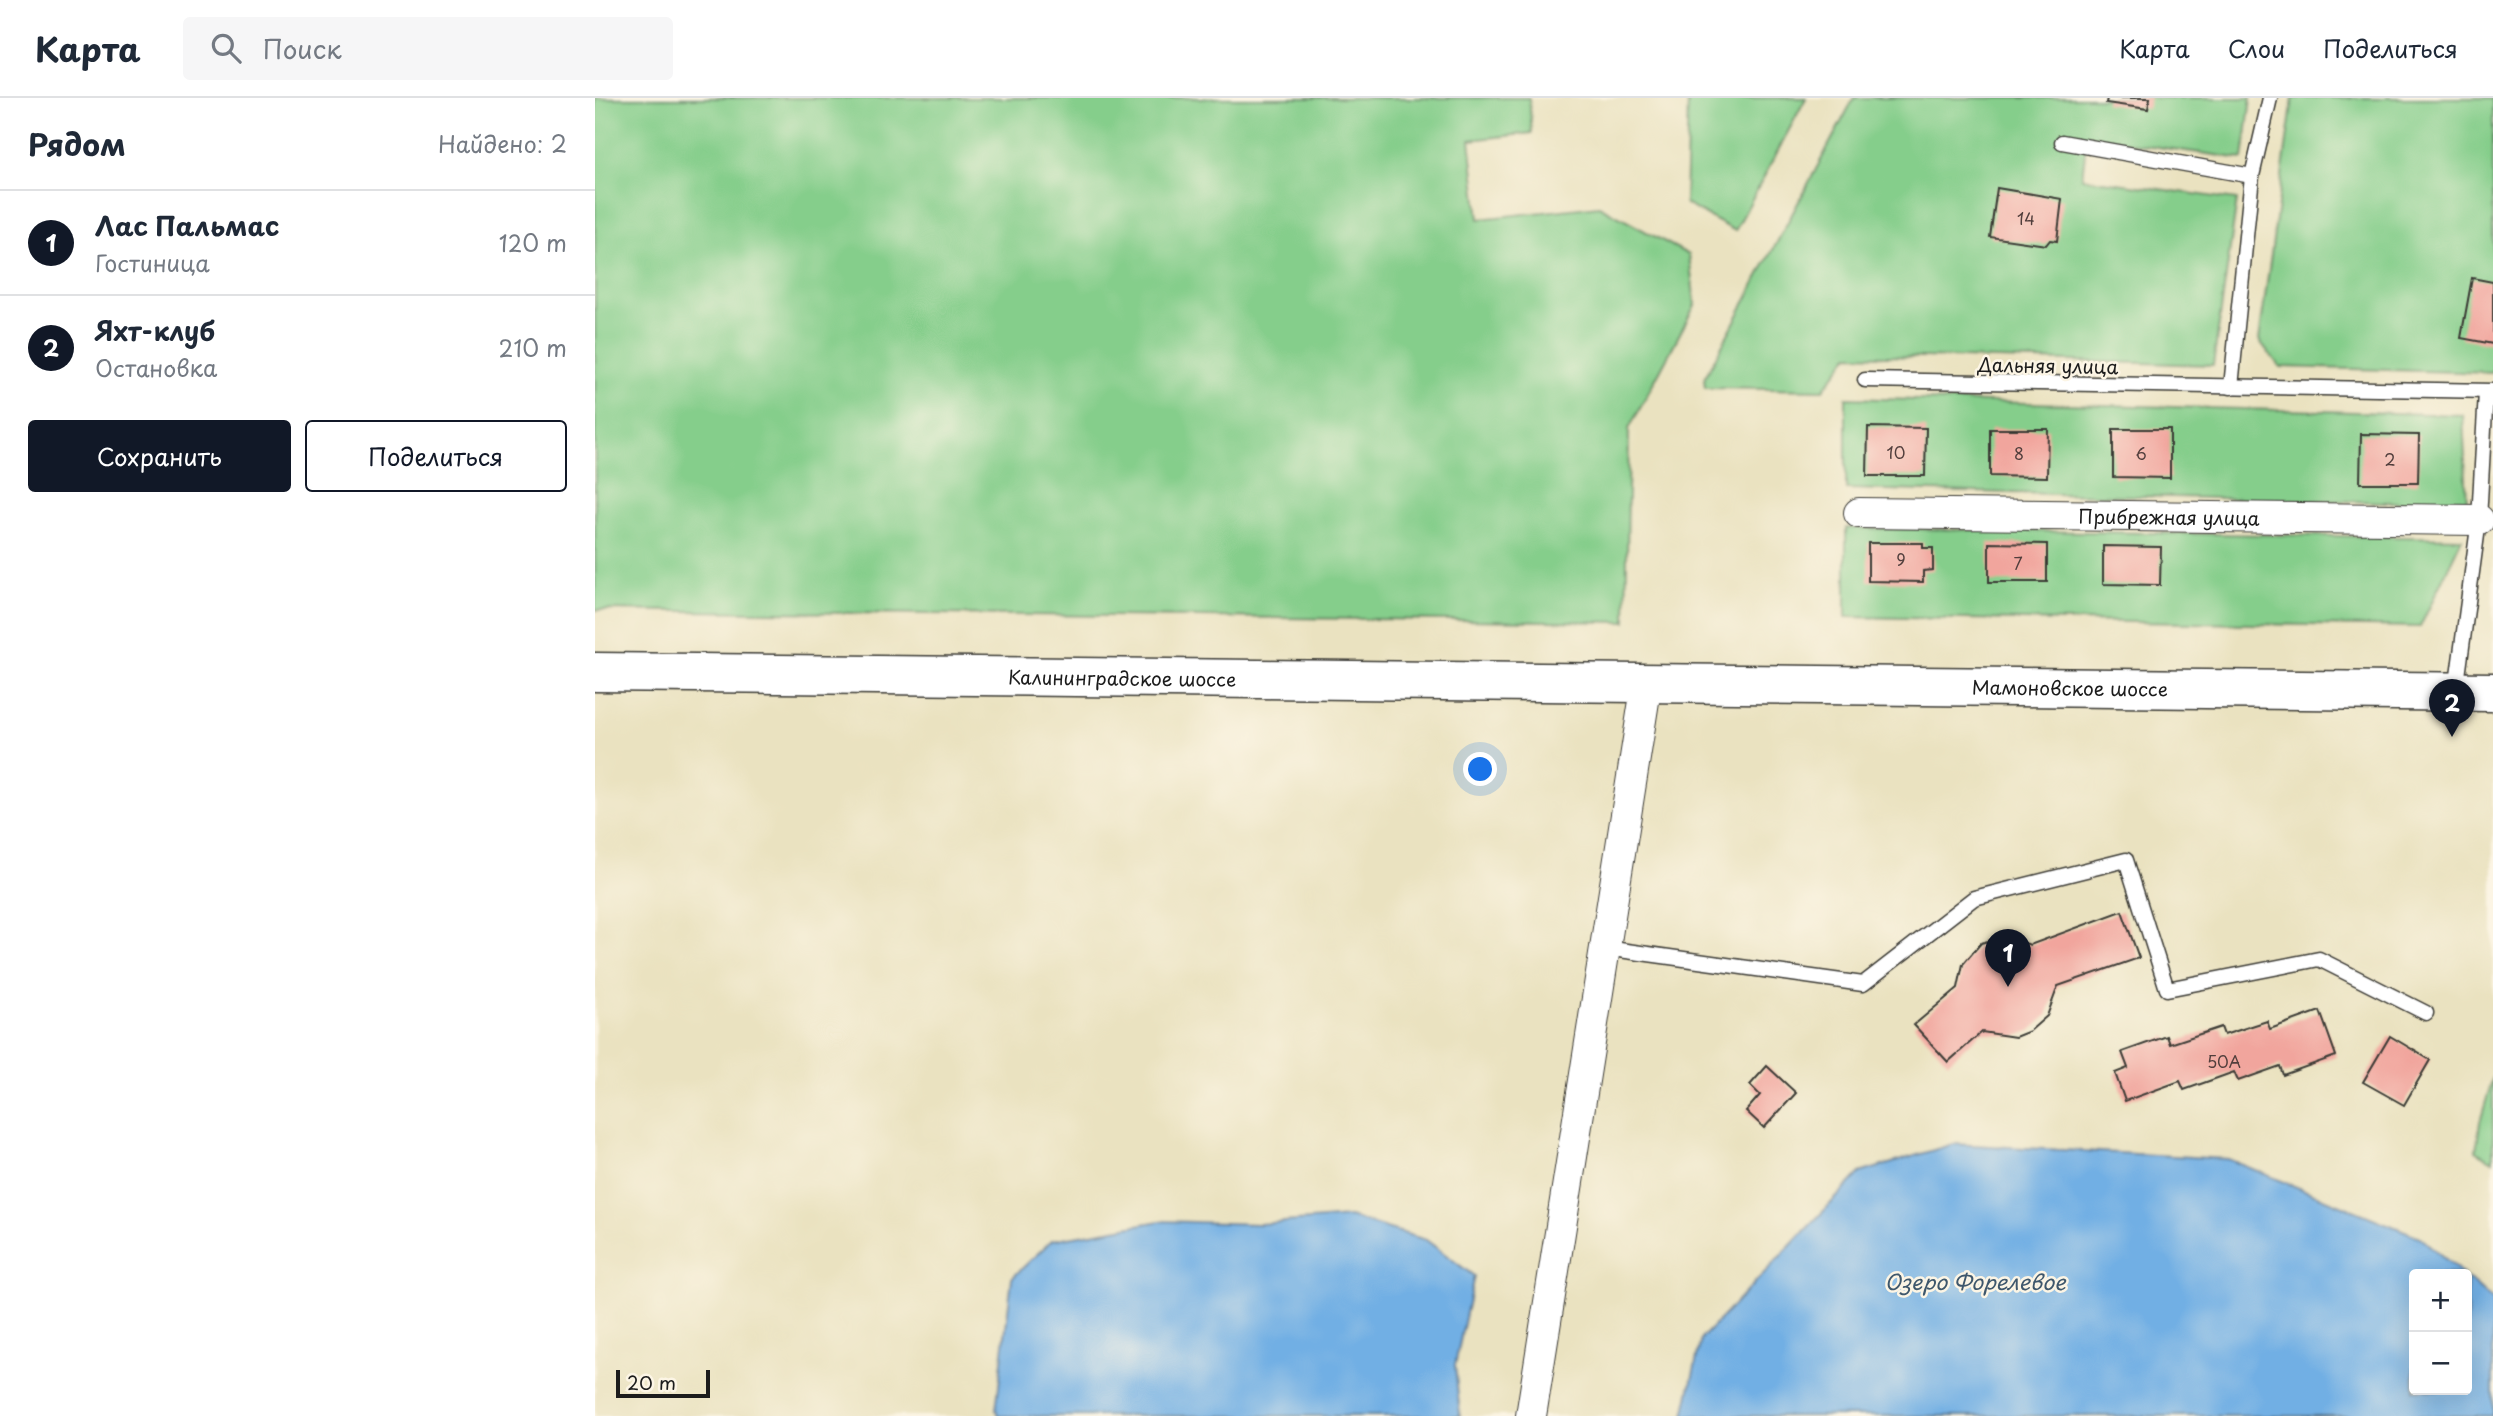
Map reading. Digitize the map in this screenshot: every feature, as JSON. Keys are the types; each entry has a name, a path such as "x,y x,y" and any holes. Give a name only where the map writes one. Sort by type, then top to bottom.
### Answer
{"main road":[{"name":"Калининградское шоссе","path":"595,672 1647,682"},
{"name":"Мамоновское шоссе","path":"1647,682 2493,692"}],"street":[{"name":"Прибрежная улица","path":"1859,513 2486,514"},
{"path":"1531,1416 1647,682"}],"lane":[{"path":"2231,387 2252,176 2270,98"},
{"path":"2062,142 2252,176"},
{"name":"Дальняя улица","path":"1865,380 2490,391"},
{"path":"2456,692 2486,514 2490,391"},
{"path":"1605,948 1863,984 1974,898 2126,860 2167,989 2319,959 2426,1013"}],"green space":[{"path":"595,98 1529,98 1532,133 1470,140 1479,219 1599,206 1689,255 1695,305 1629,429 1626,622 595,610"},
{"path":"1688,98 1806,98 1735,231 1685,204"},
{"path":"1854,98 2251,98 2243,159 2087,137 2082,178 2237,200 2213,365 1849,355 1823,390 1705,388 1704,379"},
{"path":"2293,98 2493,98 2493,373 2280,367 2259,340"},
{"path":"1846,398 2463,415 2467,504 1846,489"},
{"path":"1846,528 2462,538 2420,627 1846,617"},
{"path":"2493,1077 2493,1161 2476,1151 2480,1122"}],"water":[{"name":"Озеро Форелевое","path":"1953,1144 2228,1159 2420,1237 2457,1269 2409,1269 2409,1395 2472,1395 2472,1282 2493,1301 2493,1416 1684,1416 1701,1339 1860,1173"},
{"path":"1349,1217 1426,1240 1474,1276 1455,1365 1460,1416 999,1416 996,1410 1012,1278 1052,1240 1160,1221 1259,1224"}],"building":[{"path":"2107,98 2150,98 2148,109 2106,103"},
{"path":"1997,188 2062,199 2057,241 2050,240 2046,245 1990,237"},
{"path":"2472,278 2493,282 2493,344 2461,338"},
{"path":"1868,427 1926,428 1925,476 1867,476"},
{"path":"1990,429 2048,429 2047,477 1990,476"},
{"path":"2113,429 2170,429 2170,478 2113,477"},
{"path":"2361,434 2419,435 2418,483 2360,483"},
{"path":"1868,543 1923,543 1923,548 1933,548 1933,570 1923,571 1923,582 1868,581"},
{"path":"1989,543 2047,544 2047,582 1989,582"},
{"path":"2103,546 2161,547 2160,585 2103,584"},
{"path":"2122,911 2139,958 2058,986 2047,1016 2030,1031 2015,1037 1982,1032 1948,1062 1914,1025 1958,988 1963,964 1981,943 1997,938 2013,939 2030,945"},
{"path":"2320,1011 2336,1056 2283,1075 2280,1066 2238,1081 2234,1072 2184,1090 2180,1081 2125,1101 2115,1073 2128,1068 2122,1052 2167,1036 2170,1044 2221,1027 2224,1035 2267,1021 2270,1029"},
{"path":"2390,1036 2430,1060 2404,1105 2363,1082"},
{"path":"1767,1066 1796,1093 1764,1128 1746,1111 1760,1095 1750,1085"}],"place":[{"name":"Яхт-клуб","path":"2452,737"},
{"name":"Лас Пальмас","path":"2008,987"}]}
